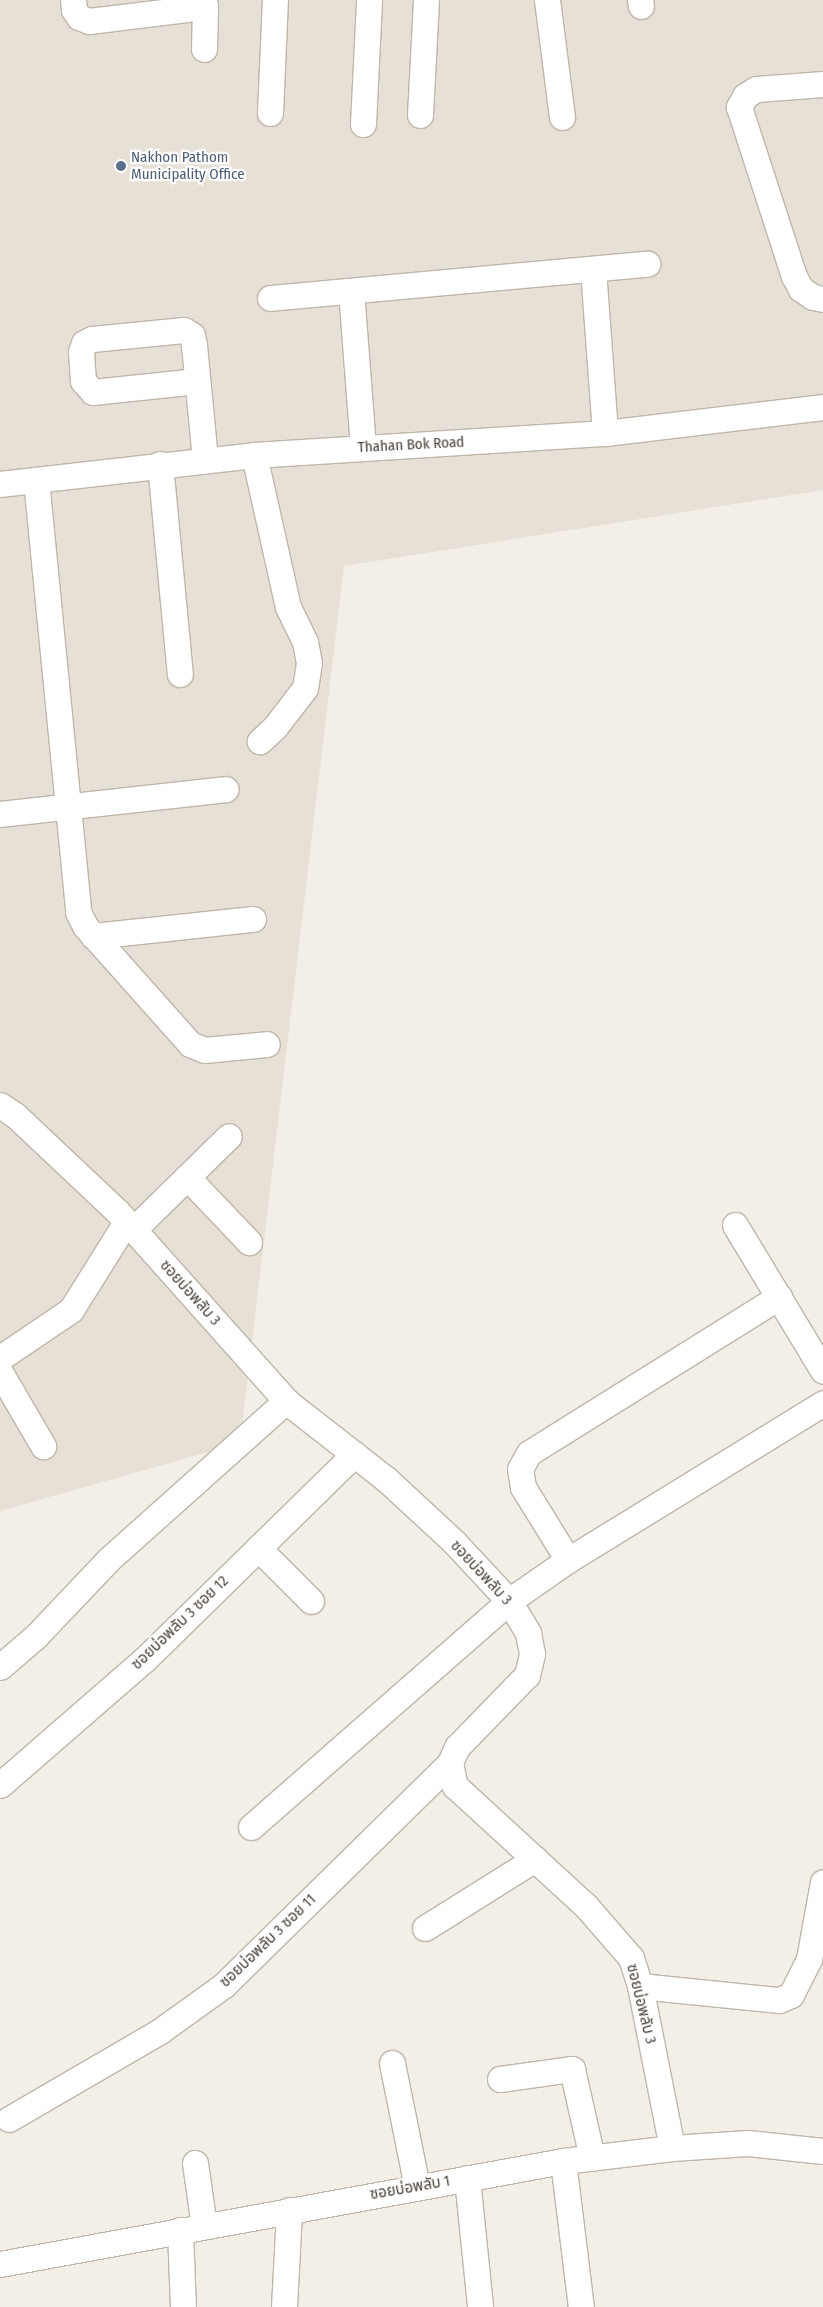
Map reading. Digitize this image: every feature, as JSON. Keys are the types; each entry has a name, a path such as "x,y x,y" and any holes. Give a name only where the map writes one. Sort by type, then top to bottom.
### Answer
{"street":[{"path":"73,0 74,10 80,17 88,21 165,6 204,4 204,49"},
{"path":"270,113 275,0"},
{"path":"363,124 369,0"},
{"path":"420,115 426,0"},
{"path":"547,0 562,117"},
{"path":"823,84 756,89 745,96 739,107 794,276 801,289 813,297 823,299"},
{"path":"270,298 647,264"},
{"path":"593,269 605,434"},
{"path":"351,291 364,447"},
{"path":"197,381 93,392 83,381 81,352 84,343 92,339 184,330 192,336 197,381 205,460"},
{"name":"Thahan Bok Road","path":"0,484 160,464 254,455 605,434 823,407"},
{"path":"254,455 288,607 305,642 309,663 304,688 275,727 260,741"},
{"path":"160,464 180,674"},
{"path":"36,480 70,809 78,912 93,936 190,1044 204,1050 267,1044"},
{"path":"0,814 70,809 226,789"},
{"path":"93,936 253,919"},
{"name":"ซอยบ่อพลับ 3","path":"0,1105 15,1115 130,1226 286,1401 354,1454 454,1542 509,1601 528,1633 532,1654 527,1675 457,1747 450,1763 455,1786 586,1906 631,1958 640,1986 672,2148"},
{"path":"0,1358 71,1310 130,1226 187,1177 228,1136"},
{"path":"187,1177 250,1242"},
{"path":"735,1225 823,1371"},
{"path":"568,1560 523,1487 520,1469 528,1452 778,1297"},
{"path":"0,1372 43,1446"},
{"path":"0,1667 36,1636 108,1560 286,1401"},
{"path":"251,1827 509,1601 568,1560 823,1403"},
{"name":"ซอยบ่อพลับ 3 ซอย 12","path":"0,1785 145,1659 354,1454"},
{"path":"258,1548 311,1601"},
{"name":"ซอยบ่อพลับ 3 ซอย 11","path":"9,2119 160,2031 224,1985 450,1763"},
{"path":"424,1928 535,1859"},
{"path":"640,1986 779,2000 791,1995 809,1959 823,1882"},
{"path":"392,2063 417,2187"},
{"path":"500,2079 572,2069 592,2158"},
{"name":"ซอยบ่อพลับ 1","path":"0,2264 467,2178 592,2158 672,2148 748,2143 822,2157"},
{"path":"563,2162 581,2307"},
{"path":"195,2163 204,2226"},
{"path":"467,2178 480,2307"},
{"path":"284,2307 289,2210"},
{"path":"180,2230 183,2307"}],"shaded area":[{"path":"0,0 823,0 823,490 344,566 240,1443 0,1511"}],"place":[{"name":"Nakhon Pathom Municipality Office","path":"121,166"}]}
